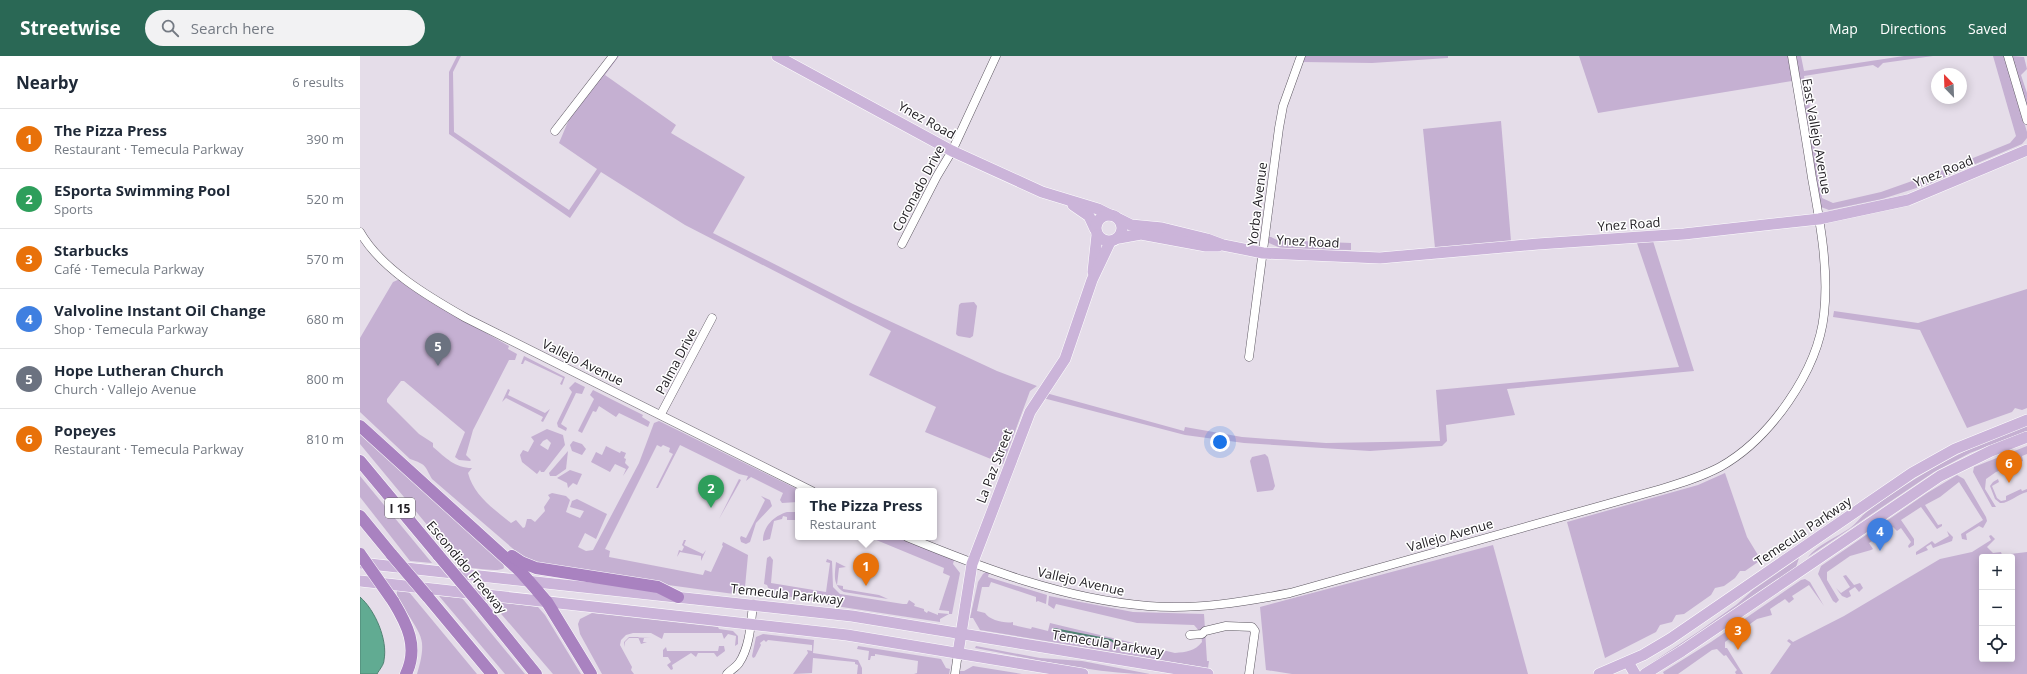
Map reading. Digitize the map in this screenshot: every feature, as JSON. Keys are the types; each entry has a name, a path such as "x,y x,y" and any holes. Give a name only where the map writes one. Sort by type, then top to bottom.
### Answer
{"highway":[{"path":"360,426 495,546 530,582 547,602 591,674"},
{"name":"Escondido Freeway","path":"360,461 536,674"},
{"name":"I 15","path":"360,516 492,674"},
{"path":"495,546 521,562 536,568 658,587 678,597"},
{"path":"360,554 393,601 409,628 411,639 411,659 406,674"}],"main road":[{"name":"Ynez Road","path":"777,56 792,66 889,115 952,151 1042,192 1082,204 1131,225 1162,228 1207,239 1222,245 1262,253 1380,258 1538,244 1684,234 1819,219 1908,200 2027,150"},
{"name":"Ynez Road","path":"1068,201 1089,216 1096,232"},
{"path":"1114,217 1122,231 1114,240 1103,240 1096,232 1097,223 1101,218 1114,217"},
{"name":"La Paz Street","path":"1092,280 1096,232"},
{"name":"Ynez Road","path":"1114,240 1141,234 1206,246 1222,245"},
{"name":"La Paz Street","path":"958,653 972,564 1030,412 1065,359 1092,280 1114,240"},
{"name":"Temecula Parkway","path":"1599,674 1616,671 1628,662 1643,655 1696,622 1808,543 1912,473 1962,446 2027,420"},
{"path":"1645,674 1682,651 1940,476 1990,450 2027,437"},
{"name":"Temecula Parkway","path":"360,563 530,582 753,604 852,616 1208,674"},
{"path":"360,581 847,635 1083,674"},
{"path":"1628,662 1635,674"}],"street":[{"path":"555,131 613,56"},
{"name":"Coronado Drive","path":"902,244 936,176 952,151 996,56"},
{"name":"Yorba Avenue","path":"1249,357 1283,106 1301,56"},
{"name":"East Vallejo Avenue","path":"1792,56 1819,219"},
{"path":"2008,56 2027,120"},
{"name":"Vallejo Avenue","path":"914,540 972,564 1050,588 1102,600 1162,606 1242,602 1290,593 1696,478 1721,466 1763,432 1784,408 1803,379 1821,332 1824,313 1825,268 1819,219"},
{"name":"Vallejo Avenue","path":"360,232 380,256 400,275 431,298 466,318 661,414 806,488"},
{"name":"Palma Drive","path":"661,414 712,318"},
{"path":"727,674 739,663 744,652 751,624 753,604"},
{"path":"1190,635 1202,634 1205,631 1226,626 1252,627 1255,631 1249,674"},
{"name":"La Paz Street","path":"955,674 958,653"}],"shaded area":[{"path":"457,56 461,56 453,72 454,132 569,210 597,169 559,143 570,117 615,56 619,56 605,75 676,125 671,133 745,177 713,233 853,304 997,371 1037,386 1030,391 1003,464 925,432 936,407 869,375 891,331 685,225 601,172 570,218 449,134 449,72"},
{"path":"1304,56 1448,56 1448,58 1372,63 1303,62"},
{"path":"1579,56 1788,56 1792,81 1598,113"},
{"path":"1795,56 1801,56 1804,71 1904,56 1933,56 1883,63 1878,68 1873,65 1804,76 1814,129 1810,129 1807,124"},
{"path":"1993,56 2004,56 2027,132 2027,138 2022,144 1929,184 1882,199 1829,210 1821,207 1810,143 1814,142 1822,198 1833,203 1881,192 1946,169 2010,143 2016,136"},
{"path":"2012,56 2024,57 2027,69 2021,75 2027,93 2027,107"},
{"path":"1501,121 1511,241 1435,248 1423,129"},
{"path":"1268,237 1277,240 1351,243 1351,250 1283,249 1269,243"},
{"path":"1653,241 1694,371 1507,389 1515,415 1446,425 1447,441 1442,446 1370,451 1244,443 1185,435 1043,398 1046,393 1184,431 1185,427 1242,437 1326,443 1440,441 1436,390 1679,367 1637,243"},
{"path":"400,279 426,299 509,346 508,349 517,354 515,360 509,360 473,430 466,455 471,460 470,461 459,460 455,457 465,432 404,381 401,381 387,399 387,402 419,434 433,443 433,447 442,455 451,462 466,468 472,468 468,473 475,489 485,501 511,523 516,520 523,528 525,527 527,519 531,519 535,522 545,511 544,507 550,498 548,495 552,493 566,496 570,500 566,512 580,518 584,511 570,507 572,501 577,499 607,514 596,539 585,533 578,547 586,551 593,550 639,463 654,423 659,421 795,488 795,502 782,503 780,500 783,493 751,477 746,481 748,476 739,474 680,445 658,488 656,488 673,454 669,452 670,448 663,445 661,447 657,445 605,549 610,551 609,557 703,575 705,570 711,572 723,546 723,542 748,555 745,587 734,592 734,594 580,573 525,559 432,479 424,466 410,459 360,412 360,338 393,282"},
{"path":"2027,289 2027,408 2022,410 2015,408 2012,412 1967,428 1920,330 1833,317 1834,311 1918,323"},
{"path":"974,302 977,306 973,336 970,338 958,336 956,334 959,305 961,303"},
{"path":"524,356 565,377 562,385 560,384 563,378 525,360 523,364 521,364"},
{"path":"575,382 585,387 582,394 576,393 561,424 567,428 566,431 558,427 557,423 572,392 569,388"},
{"path":"508,389 510,390 508,395 545,413 550,409 543,422 541,421 543,417 506,398 502,402"},
{"path":"593,390 643,415 642,417 650,422 648,427 619,413 616,417 599,406 596,412 593,411 582,433 578,431 594,399 590,395"},
{"path":"2027,426 2027,431 1970,453 1934,472 1808,557 1822,545 1850,528 1868,511 1925,473 1985,442"},
{"path":"547,429 563,435 565,445 544,472 541,472 540,470 537,474 522,462 520,455 523,450 528,452 534,441 531,437","holes":["547,439 551,443 548,450 540,445"]},
{"path":"360,431 503,562 504,568 490,570 462,567 360,444"},
{"path":"573,441 582,444 586,449 582,455 572,451 570,445"},
{"path":"606,446 620,453 621,451 626,453 624,458 626,459 625,463 629,467 623,476 626,469 615,464 610,472 591,462 596,452 602,455"},
{"path":"2027,446 2027,454 2022,456 2023,461 2021,462 2019,459 2011,462 2013,466 1996,472 1986,479 1985,489 1996,507 1992,507 1973,472 1974,467"},
{"path":"568,451 566,469 556,476 550,476 549,473"},
{"path":"1265,454 1268,457 1275,486 1273,490 1257,492 1250,461 1252,457"},
{"path":"570,470 582,474 577,485 573,483 568,488 567,483 557,478"},
{"path":"1725,473 1747,537 1761,560 1745,571 1740,571 1735,578 1724,586 1715,588 1711,595 1684,614 1676,615 1672,622 1660,625 1656,632 1605,658 1567,522 1698,485"},
{"path":"1957,475 1964,479 1986,517 1987,521 1983,528 1979,526 1966,534 1967,540 1962,539 1961,534 1983,520 1959,482 1940,497 1925,505 1938,525 1942,524 1942,526 1937,529 1921,507 1901,520 1914,539 1914,545 1909,548 1908,546 1911,542 1901,528 1897,531 1893,527 1883,534 1886,538 1881,543 1877,538 1869,543 1873,549 1850,556 1827,572 1827,580 1839,600 1836,603 1833,601 1818,574 1821,566 1927,493"},
{"path":"360,476 432,563 410,561 360,497"},
{"path":"739,479 741,480 719,519"},
{"path":"1998,479 1999,482 1992,486 1997,498 2001,501 2006,500 2006,496 2021,489 2022,491 2027,489 2027,492 2006,502 2000,503 1995,499 1990,486"},
{"path":"761,496 770,500 772,506 756,523 750,542 746,544 741,542 740,538 741,536 746,538 765,500"},
{"path":"787,512 795,512 795,520 787,520 787,517 783,516 782,519 774,521 770,539 763,541 763,536 767,526 770,522"},
{"path":"1947,531 1953,537 1952,541 1933,548 1931,544 1926,547 1928,550 1916,555 1916,552 1932,541 1935,544 1949,536"},
{"path":"1991,535 1995,539 1987,547 1993,553 2001,552 2002,554 1979,554 1979,662 2015,662 2015,554 2010,554 2027,552 2027,674 1770,674 1791,644 1787,641 1789,639 1793,642 1844,616 1940,559 1972,552 1991,540 1989,536"},
{"path":"684,540 686,540 684,545 703,554 706,550 701,561 701,556 680,552 677,557 679,550 682,551 684,547 682,545"},
{"path":"876,540 904,540 954,560 953,564 960,573 952,614 949,614 949,611 939,610 950,576 943,573 944,568"},
{"path":"1493,545 1528,674 1292,674 1266,670 1260,607"},
{"path":"770,556 773,560 771,583 826,592 830,563 826,562 827,559 832,561 833,587 840,594 903,604 907,604 909,600 915,604 914,606 924,609 927,613 928,611 938,615 938,613 949,614 940,619 940,622 829,605 805,599 771,594 767,585 764,584 767,558"},
{"path":"1799,558 1796,567 1700,633 1651,663 1698,632 1736,605 1753,590"},
{"path":"836,562 846,567 839,568 837,585 835,579"},
{"path":"986,572 989,573 988,577 1047,595 1046,604 1038,601 1036,602 1036,597 991,582 989,587 982,587 977,611 985,613 990,618 998,621 1013,622 1013,625 1031,629 1032,627 1048,631 1050,623 1175,653 1193,649 1202,642 1201,633 1194,625 1137,623 1056,604 1054,609 1048,605 1049,596 1133,612 1204,614 1207,661 1209,661 1208,668 980,630 973,618 970,618 978,582"},
{"path":"1846,575 1854,585 1860,583 1863,588 1859,592 1855,587 1849,591 1851,596 1847,598 1842,596 1836,588 1841,593 1850,587 1843,576"},
{"path":"1805,579 1810,582 1824,606 1809,585 1792,596 1794,599 1789,603 1785,599 1770,609 1772,615 1757,619 1725,642 1725,648 1727,648 1743,674 1736,674 1735,672 1737,670 1726,655 1724,656 1717,649 1712,650 1678,674 1664,674 1663,672 1711,642 1801,580"},
{"path":"837,585 843,586 843,589 879,595 888,599 844,592"},
{"path":"397,591 409,592 477,674 417,674 422,651 421,637 400,601"},
{"path":"439,596 462,598 525,674 505,674"},
{"path":"360,597 375,617 384,644 384,662 377,674 360,674"},
{"path":"490,601 538,607 545,615 581,674 553,674"},
{"path":"592,613 718,627 719,629 733,631 738,636 738,644 735,646 736,636 728,634 724,639 722,633 664,633 662,639 651,633 633,633 626,635 621,640 620,645 632,667 631,670 634,674 602,674 580,634 578,624 580,619"},
{"path":"763,634 814,640 813,653 858,660 862,668 862,674 857,674 858,665 855,664 855,662 813,658 812,673 793,674 808,653 807,650 812,651 812,645 768,640 766,642 764,640 760,643 761,645 753,658 752,656 756,637"},
{"path":"638,637 651,638 644,638 643,642 647,642 641,644"},
{"path":"719,646 724,646 725,651 717,657 714,653 698,653 696,657 691,653 672,665 673,669 671,670 667,665 671,662 668,657 663,657 663,650 666,647 667,651 718,651"},
{"path":"858,646 941,659 946,668 950,669 949,674 914,674 917,673 918,661 875,654 875,656 871,656 870,660 868,660 869,651 857,649"},
{"path":"976,646 1040,658 1082,661 1150,674 1107,671 1040,661 975,648"},
{"path":"973,666 1022,674 960,674 960,671 964,671"}],"waterway":[{"path":"1054,629 1111,640 1115,643 1116,648"}],"place":[{"name":"Hope Lutheran Church","path":"438,366"},
{"name":"Popeyes","path":"2009,483"},
{"name":"ESporta Swimming Pool","path":"711,508"},
{"name":"Valvoline Instant Oil Change","path":"1880,551"},
{"name":"The Pizza Press","path":"866,586"},
{"name":"Starbucks","path":"1738,650"}]}
